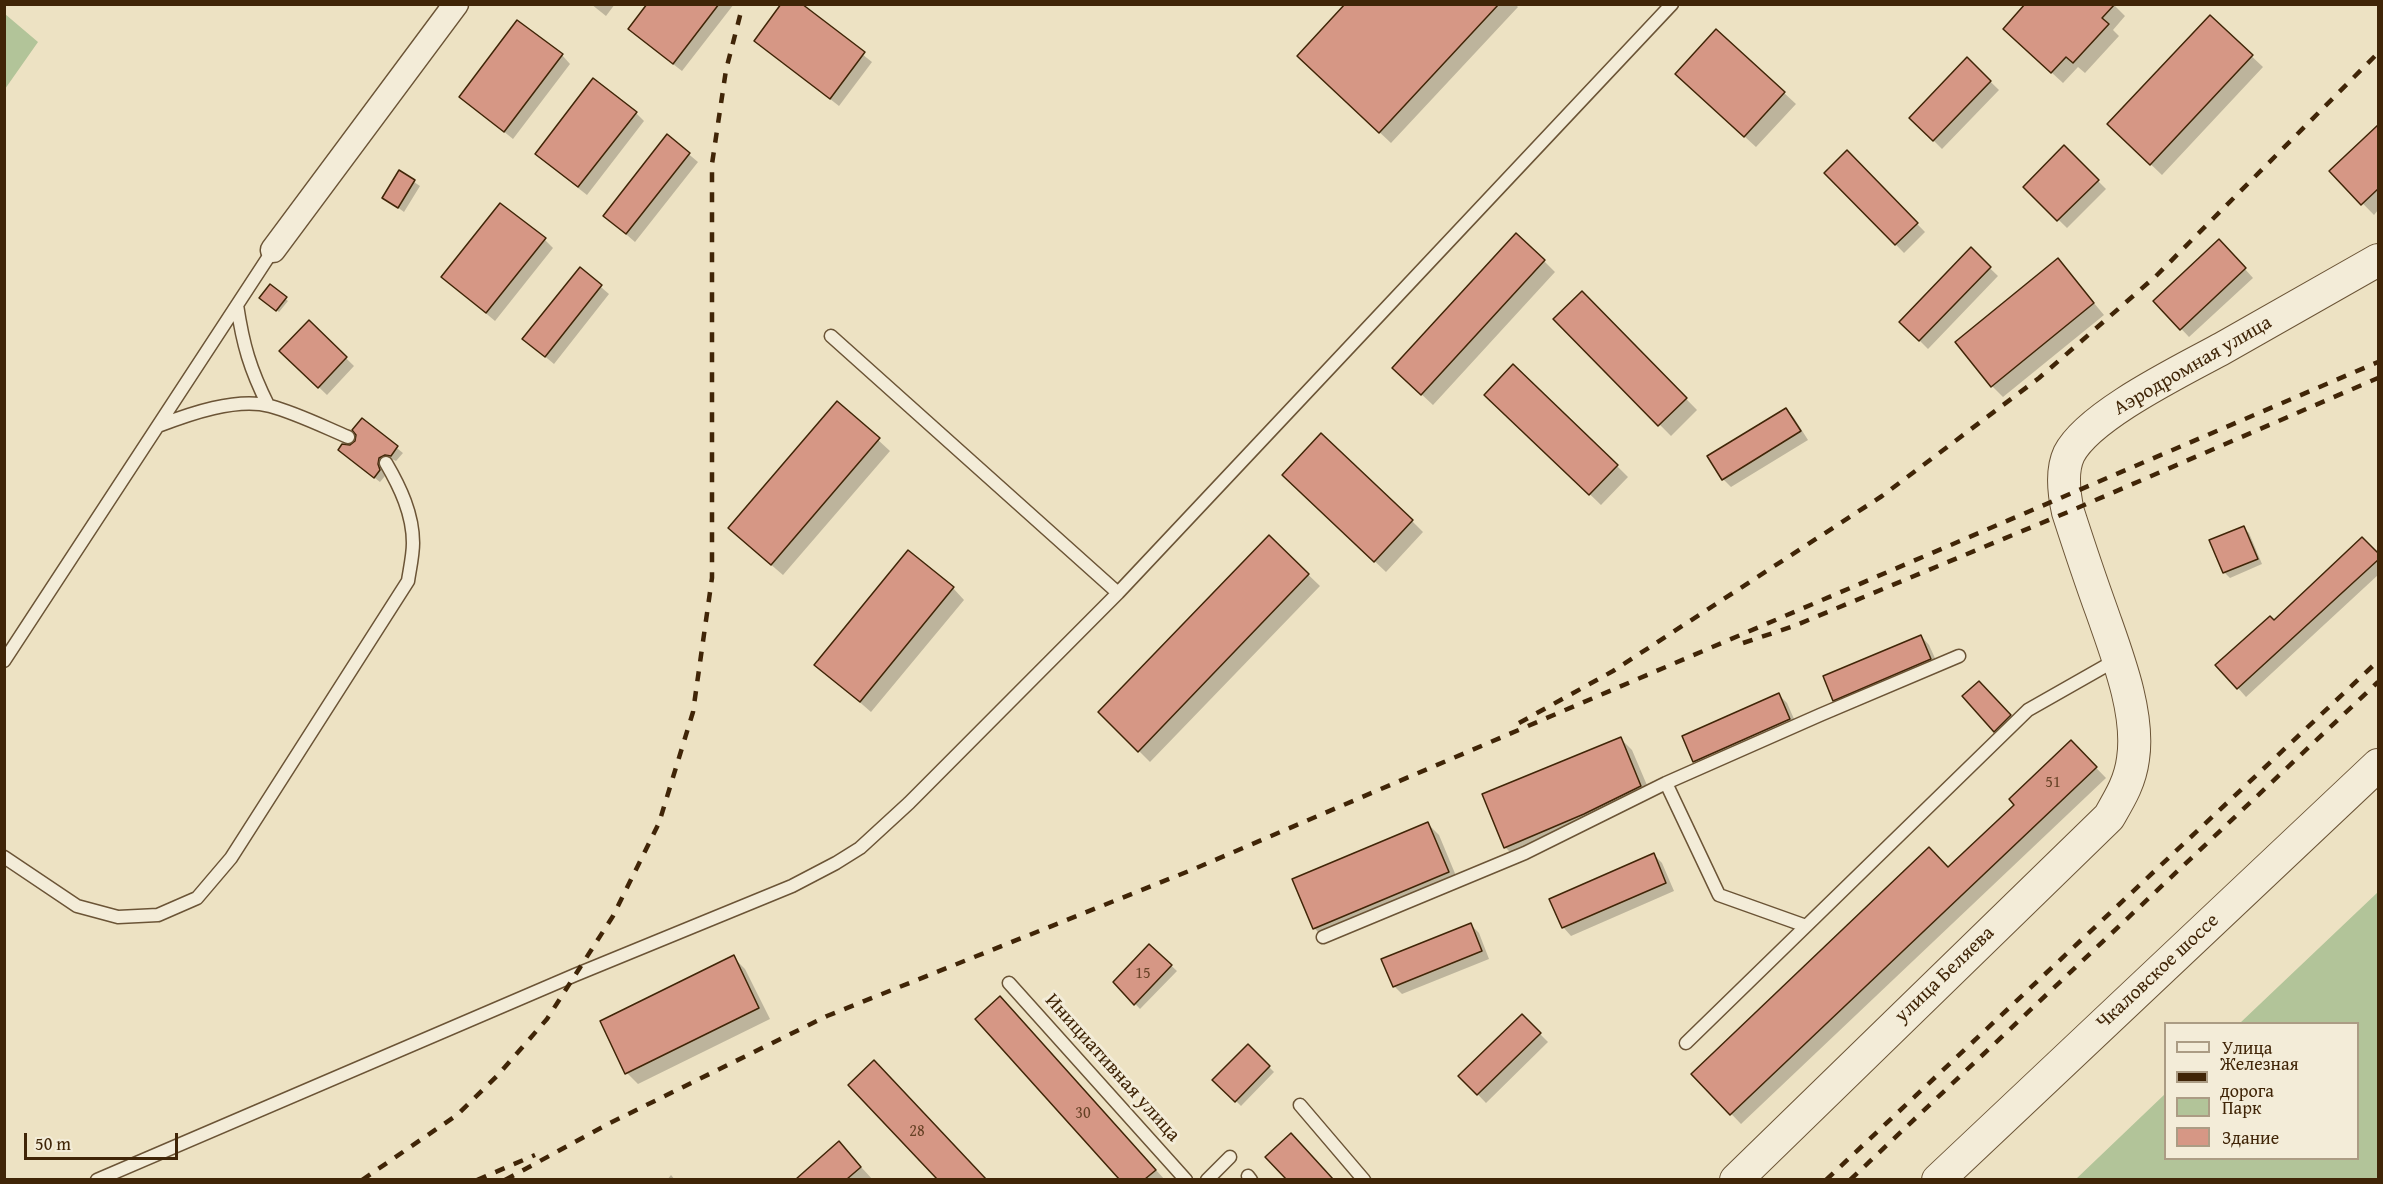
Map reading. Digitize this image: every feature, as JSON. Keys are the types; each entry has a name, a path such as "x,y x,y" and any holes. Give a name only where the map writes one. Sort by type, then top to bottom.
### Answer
{"street":[{"path":"273,250 456,4"},
{"name":"Аэродромная улица","path":"2118,659 2064,496 2064,468 2069,453 2080,438 2121,405 2379,260"},
{"name":"улица Беляева","path":"1736,1179 2109,817 2127,787 2133,758 2130,707 2118,659"},
{"name":"Чкаловское шоссе","path":"1938,1179 2379,765"}],"lane":[{"path":"97,1179 575,975 792,886 860,848 909,803 1118,593 1672,4"},
{"path":"4,661 273,250"},
{"path":"237,304 242,340 252,373 268,405"},
{"path":"831,336 1118,593"},
{"path":"158,426 195,412 231,405 268,405 348,436"},
{"path":"4,857 77,906 118,917 158,915 197,898 231,858 408,581 413,543 408,509 398,483 386,463"},
{"path":"1323,937 1525,853 1666,783 1820,714 1959,656"},
{"path":"1686,1043 2028,710 2118,659"},
{"path":"1666,783 1719,895 1806,926"},
{"name":"Инициативная улица","path":"1009,983 1186,1179"},
{"path":"1300,1105 1364,1179"},
{"path":"1207,1179 1230,1157"}],"green space":[{"path":"5,14 38,42 5,89"},
{"path":"2378,892 2378,1179 2076,1179 2164,1095 2164,1160 2359,1160 2359,1022 2241,1022"}],"building":[{"path":"647,4 719,4 673,64 628,29"},
{"path":"781,4 802,4 865,52 830,99 754,41"},
{"path":"1345,4 1499,4 1379,133 1297,56"},
{"path":"2025,4 2115,4 2102,18 2109,24 2073,63 2066,57 2051,73 2003,29"},
{"path":"2210,15 2253,55 2150,165 2107,124"},
{"path":"517,20 563,54 504,132 459,97"},
{"path":"1716,29 1785,92 1744,137 1675,74"},
{"path":"1967,57 1991,81 1933,141 1909,118"},
{"path":"593,78 637,112 578,187 535,154"},
{"path":"2379,124 2379,188 2361,205 2329,171"},
{"path":"667,134 690,153 626,234 603,216"},
{"path":"2064,145 2099,180 2057,221 2023,187"},
{"path":"1847,150 1918,223 1895,245 1824,173"},
{"path":"399,170 415,180 398,208 382,198"},
{"path":"500,203 546,238 486,313 441,277"},
{"path":"1516,233 1545,260 1421,395 1392,368"},
{"path":"2219,239 2246,268 2180,330 2153,301"},
{"path":"1971,247 1991,267 1919,341 1899,322"},
{"path":"2058,258 2094,303 1991,387 1955,342"},
{"path":"580,267 602,285 545,357 522,339"},
{"path":"270,284 287,297 276,311 259,298"},
{"path":"1582,291 1687,398 1658,426 1553,319"},
{"path":"309,320 347,357 318,388 279,351"},
{"path":"1513,364 1618,465 1589,495 1484,395"},
{"path":"837,401 880,438 771,565 728,528"},
{"path":"1786,408 1801,431 1722,480 1707,456"},
{"path":"362,418 398,446 391,456 385,455 379,458 380,470 374,478 338,450 342,444 350,445 355,441 356,435 352,430"},
{"path":"1321,433 1413,520 1374,562 1282,475"},
{"path":"2244,526 2258,559 2223,573 2209,540"},
{"path":"1269,535 1309,574 1138,752 1098,712"},
{"path":"2362,537 2379,554 2379,559 2237,689 2215,665 2270,616 2274,620"},
{"path":"908,550 954,587 860,702 814,665"},
{"path":"1921,635 1931,659 1833,701 1823,676"},
{"path":"1979,681 2011,715 1994,732 1962,696"},
{"path":"1779,693 1790,719 1693,762 1682,736"},
{"path":"1621,737 1641,786 1584,814 1504,848 1482,794"},
{"path":"2071,740 2097,767 1730,1115 1691,1074 1929,847 1948,867 2014,805 2009,799"},
{"path":"1428,822 1449,872 1313,929 1292,879"},
{"path":"1654,853 1666,883 1562,928 1549,899"},
{"path":"1471,923 1482,951 1393,987 1381,959"},
{"path":"1149,944 1172,965 1134,1005 1113,982"},
{"path":"734,955 759,1008 625,1074 600,1021"},
{"path":"1000,996 1156,1170 1145,1179 1119,1179 975,1019"},
{"path":"1522,1014 1541,1033 1477,1095 1458,1076"},
{"path":"1248,1044 1270,1066 1235,1102 1212,1080"},
{"path":"874,1060 986,1179 937,1179 848,1085"},
{"path":"1291,1133 1333,1179 1286,1179 1265,1157"},
{"path":"839,1141 861,1167 847,1179 796,1179"}],"railway":[{"path":"362,1180 457,1115 497,1076 547,1019 613,916 659,823 693,712 712,578 712,164 726,70 743,4"},
{"path":"1519,723 1613,671 1882,496 2039,378 2156,276 2378,53"},
{"path":"505,1180 608,1124 827,1016 1194,869 2378,362"},
{"path":"1743,643 1794,626 2068,512 2378,378"},
{"path":"1826,1180 2378,661"},
{"path":"1850,1180 2378,682"},
{"path":"477,1180 535,1155"}]}
